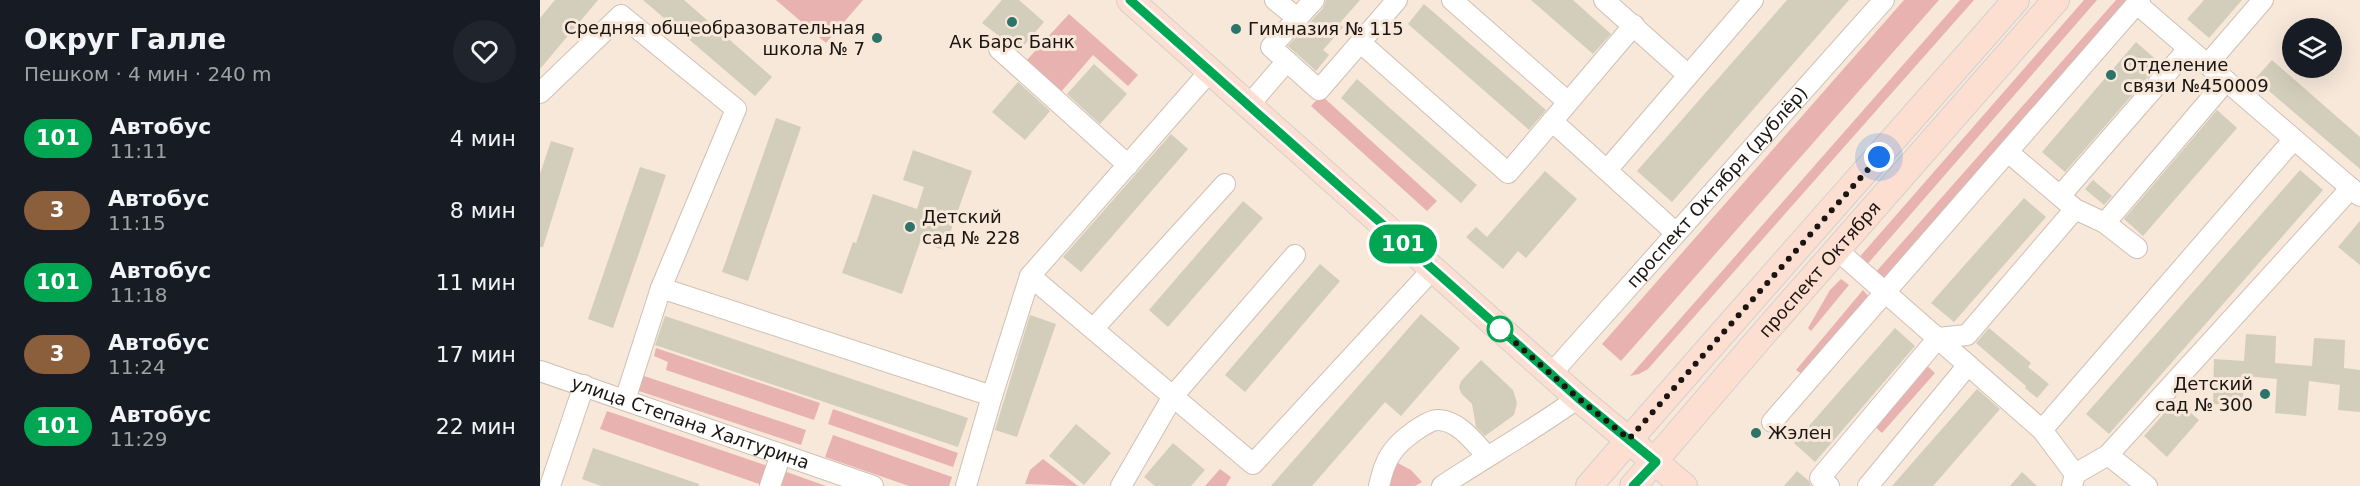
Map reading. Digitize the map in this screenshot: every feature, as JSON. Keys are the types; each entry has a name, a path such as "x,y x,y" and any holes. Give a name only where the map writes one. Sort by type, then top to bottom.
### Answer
{"main road":[{"path":"1130,0 1432,270 1578,398 1684,486"},
{"name":"проспект Октября","path":"1589,486 1667,394 1742,313 2016,0"},
{"name":"проспект Октября","path":"1633,486 2056,0"},
{"path":"1742,313 1764,333"}],"street":[{"path":"1275,0 1297,18"},
{"path":"1314,0 1271,47 1319,90 1397,0"},
{"path":"1452,0 1568,102"},
{"path":"1604,0 1688,75"},
{"path":"1606,170 1753,0"},
{"name":"проспект Октября (дублёр)","path":"1551,374 1884,0"},
{"path":"2207,65 2263,0"},
{"path":"1773,422 1885,292 2138,2 2188,49 2355,192 2108,455 2073,480 2042,430 1938,338 1885,292 1837,250"},
{"path":"540,93 621,7 736,109 661,288 625,399"},
{"path":"1361,43 1508,173 1634,26"},
{"path":"999,49 1128,165"},
{"path":"1829,486 1820,478 1938,338 1968,335 2188,49"},
{"path":"1249,105 1287,62"},
{"path":"966,486 1030,276 1210,71"},
{"path":"2105,223 2226,81"},
{"path":"1552,121 1676,233"},
{"path":"2042,430 2294,140"},
{"path":"2008,152 2068,203 2105,223 2137,248"},
{"path":"1094,328 1225,184"},
{"path":"1121,486 1173,396 1295,255"},
{"path":"1030,276 1252,464 1432,270"},
{"path":"661,288 992,396"},
{"path":"1868,486 1968,365"},
{"name":"улица Степана Халтурина","path":"540,371 873,486"},
{"path":"550,486 584,385"},
{"path":"1442,486 1487,456 1544,423 1578,398"},
{"path":"1380,486 1383,469 1393,450 1426,422 1437,419 1451,423 1467,434 1487,456"},
{"path":"770,486 781,454"},
{"path":"2108,455 2147,486"}],"shaded area":[{"path":"776,0 863,0 826,43"},
{"path":"1904,0 1939,0 1621,361 1602,344"},
{"path":"1960,0 1974,0 1648,369 1630,376"},
{"path":"2084,0 2097,0 1864,268 1856,261"},
{"path":"2116,0 2134,0 1885,283 1875,273"},
{"path":"1069,14 1138,75 1128,86 1093,55 1060,93 1025,62"},
{"path":"1321,95 1437,201 1427,211 1311,106"},
{"path":"1841,279 1849,285 1811,331 1808,328 1830,290"},
{"path":"1863,290 1870,298 1802,374 1796,370"},
{"path":"656,348 820,403 814,420 666,370 668,362 654,356"},
{"path":"1923,362 1935,373 1882,433 1871,423"},
{"path":"638,374 806,430 801,445 633,389"},
{"path":"833,409 958,453 953,467 828,424"},
{"path":"607,411 768,466 762,485 600,429"},
{"path":"833,435 952,477 949,486 909,486 825,457"},
{"path":"1043,459 1078,486 1025,484 1030,470"},
{"path":"1396,462 1411,470 1422,482 1415,486 1384,486"},
{"path":"1220,469 1231,477 1226,486 1205,486"},
{"path":"781,470 826,486 776,486"}],"building":[{"path":"555,0 598,0 540,69 540,18"},
{"path":"643,0 684,0 772,77 755,96"},
{"path":"1002,0 1019,0 1044,22 1019,51 982,23"},
{"path":"1326,0 1360,0 1339,24 1343,27 1323,50 1329,55 1316,71 1288,46 1323,8"},
{"path":"1531,0 1573,0 1611,34 1593,54"},
{"path":"1787,0 1849,0 1672,202 1637,171"},
{"path":"2204,0 2242,0 2209,38 2187,19"},
{"path":"1424,4 1546,110 1529,130 1408,24"},
{"path":"2136,42 2160,63 2065,172 2042,152"},
{"path":"2272,60 2282,69 2282,78 2293,78 2360,137 2360,169 2255,79"},
{"path":"1094,64 1127,94 1100,124 1067,94"},
{"path":"1357,79 1477,185 1461,203 1341,98"},
{"path":"1018,82 1050,111 1025,140 992,112"},
{"path":"2217,110 2237,128 2143,236 2124,219"},
{"path":"776,118 801,127 748,281 722,272"},
{"path":"1171,134 1188,149 1081,272 1063,257"},
{"path":"551,141 574,148 543,247 540,247 540,174"},
{"path":"913,150 972,171 944,250 920,242 902,294 842,273 853,242 856,243 873,194 917,209 924,187 903,180"},
{"path":"640,167 666,175 613,328 588,319"},
{"path":"2300,170 2323,190 2109,434 2086,414"},
{"path":"1545,171 1577,199 1526,258 1518,251 1503,269 1466,237 1476,227 1487,237"},
{"path":"2093,180 2112,196 2104,205 2085,189"},
{"path":"2024,198 2046,217 1954,322 1931,303"},
{"path":"1243,201 1263,218 1168,327 1149,310"},
{"path":"2360,221 2360,265 2338,247"},
{"path":"1320,264 1340,281 1245,392 1225,375"},
{"path":"1421,314 1460,348 1401,416 1385,402 1312,486 1271,486"},
{"path":"1030,315 1056,324 1017,437 995,430"},
{"path":"665,316 968,418 958,447 655,345"},
{"path":"1895,328 1915,346 1815,462 1794,443"},
{"path":"1989,328 2031,363 2028,367 2049,384 2037,398 1976,343"},
{"name":"Детский сад № 300","path":"2246,334 2276,336 2275,363 2312,366 2314,338 2345,340 2344,368 2360,370 2360,412 2338,410 2340,385 2309,381 2306,416 2275,413 2277,379 2245,376 2242,405 2213,404 2214,359 2244,361"},
{"path":"1481,360 1513,390 1517,403 1514,415 1485,436 1476,427 1472,404 1461,393 1459,387 1461,381"},
{"path":"1977,389 2000,409 1933,486 1892,486"},
{"path":"2176,400 2199,420 2167,457 2144,436"},
{"path":"1076,424 1111,453 1084,485 1049,456"},
{"path":"1173,443 1205,470 1191,486 1155,486 1144,477"},
{"path":"593,448 699,484 699,486 601,486 582,479"},
{"path":"1797,471 1809,481 1811,486 1784,486"},
{"path":"2022,472 2037,486 2010,486"}],"bus line":[{"name":"101","path":"1130,0 1432,270 1588,407 1656,462 1633,486"}],"place":[{"name":"Ак Барс Банк","path":"1012,22"},
{"name":"Гимназия № 115","path":"1236,29"},
{"name":"Средняя общеобразовательная школа № 7","path":"877,38"},
{"name":"Отделение связи №450009","path":"2111,75"},
{"name":"Детский сад № 228","path":"910,227"},
{"name":"Детский сад № 300","path":"2265,394"},
{"name":"Жэлен","path":"1756,433"}],"route":[{"path":"1500,329 1588,407 1629,439 1879,157"}]}
